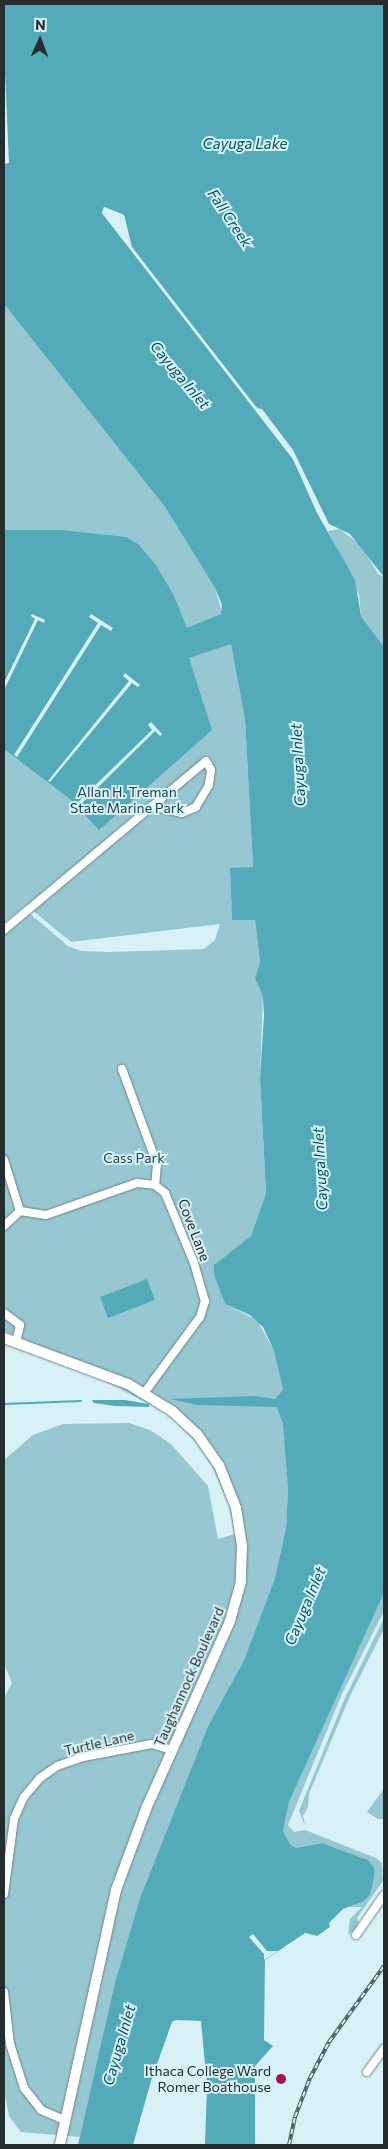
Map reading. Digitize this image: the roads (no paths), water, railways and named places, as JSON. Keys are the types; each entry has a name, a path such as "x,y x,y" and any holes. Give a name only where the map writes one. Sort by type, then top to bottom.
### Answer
{"main road":[{"name":"Taughannock Boulevard","path":"4,1338 145,1392 184,1421 210,1450 232,1496 242,1545 241,1582 234,1612 132,1841 116,1890 60,2145"}],"street":[{"path":"4,930 206,760 211,770 209,784 196,807 182,813 152,806"},
{"path":"20,1211 46,1215 137,1183 155,1185 157,1164 122,1069"},
{"path":"4,1160 20,1211"},
{"name":"Cove Lane","path":"145,1392 200,1318 205,1302 173,1206 166,1193 155,1185"},
{"path":"4,1226 20,1211"},
{"path":"4,1313 20,1325 16,1343"},
{"name":"Turtle Lane","path":"4,1894 14,1819 24,1797 40,1778 57,1766 83,1757 152,1744 172,1750"},
{"path":"356,1935 384,1896"},
{"path":"4,1992 10,2044 24,2088 41,2110 65,2120"},
{"path":"366,2072 384,2049"}],"water":[{"name":"Cayuga Lake","path":"4,4 384,4 384,577 350,534 329,524 293,450 262,409 257,408 131,247 124,215 104,207 102,213 293,459 317,513 355,580 361,616 384,647 384,1593 289,1802 283,1831 290,1844 296,1848 322,1843 368,1860 374,1868 374,1877 370,1894 364,1901 343,1909 329,1923 330,1927 317,1936 305,1933 265,1960 264,2040 273,2046 255,2066 255,2145 205,2145 207,2086 201,2021 176,2020 172,2022 151,2081 133,2145 78,2145 115,1982 140,1898 208,1726 244,1660 275,1578 286,1528 288,1489 283,1424 277,1407 197,1405 170,1399 255,1396 275,1399 283,1390 274,1351 263,1327 250,1315 225,1304 214,1275 214,1265 251,1236 266,1193 260,1078 264,1015 263,997 255,978 260,962 255,920 232,920 230,868 253,867 245,719 231,644 189,658 212,730 99,830 70,799 4,749 4,530 61,530 126,537 138,544 156,565 173,594 187,628 221,614 222,605 215,588 165,507 4,304"},
{"path":"147,1279 155,1300 108,1318 100,1297"},
{"path":"92,1400 125,1400 149,1404 149,1407 115,1406 94,1403"}],"waterway":[{"path":"4,1404 81,1401"}],"railway":[{"path":"289,2145 295,2117 310,2078 329,2042 384,1966"}],"place":[{"name":"Ithaca College Ward Romer Boathouse","path":"281,2079"}],"water label":[{"name":"Fall Creek","path":"230,218"},
{"name":"Cayuga Inlet","path":"180,375"},
{"name":"Cayuga Inlet","path":"298,765"},
{"name":"Cayuga Inlet","path":"320,1169"},
{"name":"Cayuga Inlet","path":"305,1606"},
{"name":"Cayuga Inlet","path":"119,2045"}],"park label":[{"name":"Allan H. Treman State Marine Park","path":"127,800"},
{"name":"Cass Park","path":"134,1158"}]}
